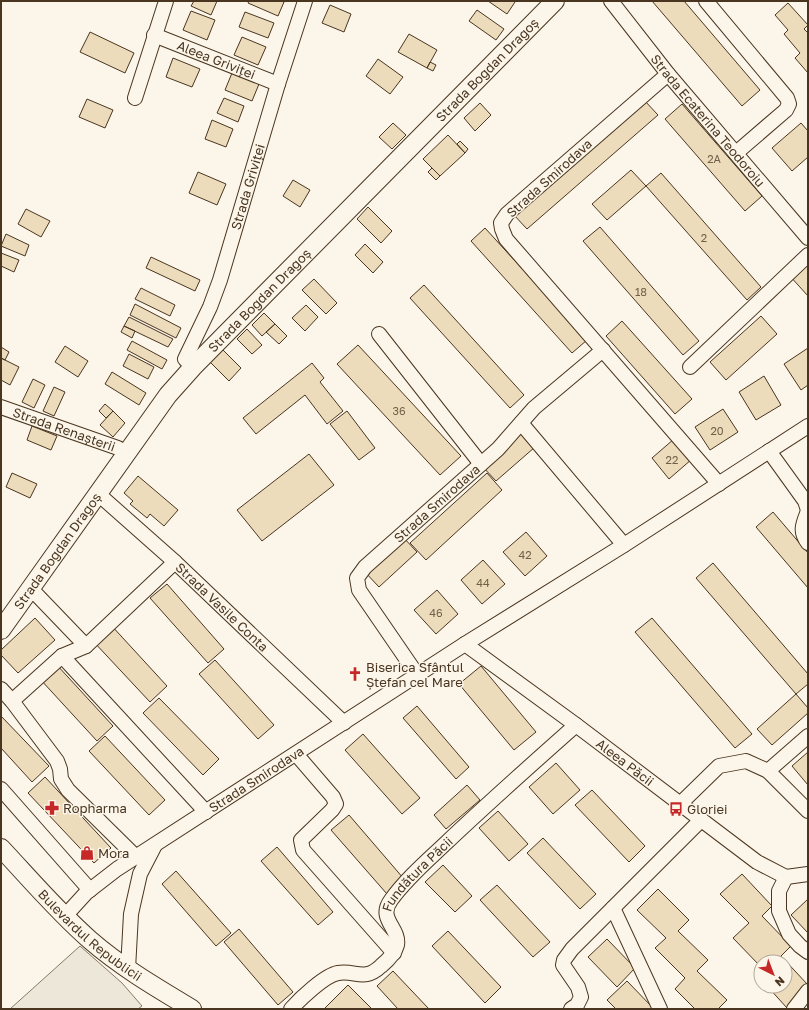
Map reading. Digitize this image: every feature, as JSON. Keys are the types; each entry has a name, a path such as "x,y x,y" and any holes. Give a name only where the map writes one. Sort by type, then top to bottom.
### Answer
{"main road":[{"name":"Strada Bogdan Dragoș","path":"1,630 168,395 193,367 553,2"},
{"name":"Bulevardul Republicii","path":"1,848 65,916 91,940 128,969 192,1009"}],"street":[{"path":"135,98 166,1"},
{"name":"Strada Griviței","path":"193,367 185,359 210,307 220,280 278,84 305,1"},
{"name":"Strada Ecaterina Teodoroiu","path":"612,1 668,74 808,238"},
{"path":"706,1 787,98 789,104 786,110 736,153"},
{"name":"Aleea Griviței","path":"154,35 278,84"},
{"name":"Strada Smirodava","path":"668,74 507,214 501,223 506,239 719,484"},
{"path":"690,367 808,255"},
{"path":"379,334 481,464"},
{"name":"Strada Smirodava","path":"418,676 359,590 357,578 365,568 498,449 534,408 603,350"},
{"name":"Strada Renașterii","path":"1,407 118,448 126,454"},
{"path":"521,423 624,545"},
{"name":"Strada Smirodava","path":"65,916 90,890 117,869 418,676 465,644 624,545 808,426"},
{"path":"769,451 805,501 808,510 802,525 803,536 808,543"},
{"name":"Strada Vasile Conta","path":"97,495 105,500 175,562 344,723"},
{"path":"12,701 62,656 86,646 175,562"},
{"path":"30,590 37,595 86,646"},
{"name":"Aleea Păcii","path":"465,644 576,725 757,862 786,877"},
{"path":"62,656 206,812"},
{"path":"1,689 12,701 57,761 61,779 68,790 136,857"},
{"name":"Fundătura Păcii","path":"394,953 397,944 396,936 387,917 387,907 391,899 418,870 467,823 576,725"},
{"path":"768,771 808,736"},
{"path":"291,1009 300,998 319,983 337,973 351,972 361,976 370,973 380,967 394,953 303,850 301,840 332,810 336,804 333,797 296,754"},
{"path":"680,804 719,766 746,761 768,771 808,811"},
{"path":"1,789 90,890"},
{"path":"571,1009 577,1004 581,997 578,987 563,965 564,960 572,949 701,820"},
{"name":"Strada Smirodava","path":"128,969 131,914 140,874 155,845"},
{"path":"808,874 786,877 779,891 779,911 789,934 808,952"},
{"path":"613,908 660,1009"},
{"path":"794,1009 808,991"}],"shaded area":[{"path":"80,946 122,983 142,1006 138,1009 10,1009"}],"building":[{"path":"194,1 217,1 211,15 191,6"},
{"path":"249,1 284,2 278,16 248,3"},
{"path":"488,1 514,1 515,2 507,14"},
{"path":"652,1 684,1 760,90 742,106"},
{"path":"788,3 808,25 804,29 808,33 808,73 795,58 800,53 784,34 788,30 775,15"},
{"path":"330,5 351,14 344,32 322,23"},
{"path":"477,10 504,29 496,40 469,21"},
{"path":"191,11 215,20 207,40 183,30"},
{"path":"245,12 274,23 268,38 239,27"},
{"path":"90,32 134,53 125,73 80,52"},
{"path":"409,34 437,50 427,68 398,52"},
{"path":"242,37 266,47 258,65 234,55"},
{"path":"173,58 200,69 192,87 166,77"},
{"path":"378,59 403,77 390,94 366,76"},
{"path":"430,62 436,65 433,71 427,68"},
{"path":"232,73 259,84 252,101 225,90"},
{"path":"224,98 244,106 238,122 217,113"},
{"path":"87,99 113,110 105,128 79,117"},
{"path":"644,100 658,115 527,229 513,214"},
{"path":"480,103 491,115 475,131 464,118"},
{"path":"682,104 762,196 745,211 665,119"},
{"path":"212,120 233,129 226,147 205,139"},
{"path":"393,123 406,135 392,149 379,137"},
{"path":"801,123 808,131 808,157 792,171 772,148"},
{"path":"448,135 465,153 440,176 423,159"},
{"path":"460,141 468,149 465,153 457,144"},
{"path":"432,168 440,176 436,180 428,172"},
{"path":"631,170 646,186 607,220 592,204"},
{"path":"198,172 226,184 217,205 189,193"},
{"path":"661,173 761,287 747,300 646,186"},
{"path":"293,180 310,190 300,207 283,196"},
{"path":"368,207 392,231 381,243 357,219"},
{"path":"26,209 50,221 41,237 18,224"},
{"path":"600,227 699,341 683,355 583,241"},
{"path":"485,228 587,340 572,353 471,241"},
{"path":"6,234 29,245 25,256 1,246"},
{"path":"365,244 383,262 373,273 355,255"},
{"path":"1,253 19,260 14,272 1,266"},
{"path":"151,257 200,280 195,291 146,268"},
{"path":"808,259 808,296 789,275"},
{"path":"314,279 337,303 326,314 302,290"},
{"path":"424,285 524,395 510,408 410,298"},
{"path":"141,288 175,305 170,316 135,299"},
{"path":"135,304 181,328 176,338 130,315"},
{"path":"306,305 318,317 305,331 292,318"},
{"path":"264,313 275,324 262,336 252,325"},
{"path":"761,316 777,334 726,380 710,362"},
{"path":"129,317 173,339 168,347 124,326"},
{"path":"622,321 692,399 675,414 606,336"},
{"path":"275,324 287,336 279,344 266,332"},
{"path":"124,326 135,331 132,338 121,332"},
{"path":"247,329 262,345 252,354 237,339"},
{"path":"132,341 167,360 162,369 127,350"},
{"path":"358,345 461,456 440,475 337,364"},
{"path":"65,346 88,361 78,377 55,362"},
{"path":"1,347 9,352 5,360 1,358"},
{"path":"808,348 808,385 801,390 784,364"},
{"path":"223,350 241,368 229,381 210,362"},
{"path":"129,354 154,367 148,379 123,366"},
{"path":"1,358 19,367 10,385 1,380"},
{"path":"312,363 324,378 320,382 343,411 327,424 305,395 256,434 243,418"},
{"path":"112,372 146,393 139,405 105,384"},
{"path":"764,376 781,405 756,420 739,392"},
{"path":"33,379 45,385 34,408 22,402"},
{"path":"54,387 65,392 54,416 43,411"},
{"path":"105,404 113,411 106,418 99,411"},
{"path":"723,409 738,432 710,450 695,427"},
{"path":"113,411 125,423 113,437 100,425"},
{"path":"347,411 375,448 359,460 330,424"},
{"path":"32,426 57,436 51,450 27,440"},
{"path":"521,431 535,447 496,481 482,466"},
{"path":"674,439 692,459 669,479 652,458"},
{"path":"309,454 334,485 262,541 237,510"},
{"path":"12,473 37,484 30,498 6,487"},
{"path":"487,473 502,490 426,560 410,543"},
{"path":"138,476 178,510 164,526 150,514 147,518 130,504 133,501 124,493"},
{"path":"773,512 808,553 808,588 756,527"},
{"path":"526,532 547,556 525,576 503,552"},
{"path":"402,536 417,552 379,587 364,571"},
{"path":"483,560 505,584 482,604 461,580"},
{"path":"713,563 808,674 808,684 796,694 696,578"},
{"path":"167,584 224,649 208,663 150,598"},
{"path":"437,590 458,614 436,634 414,610"},
{"path":"35,618 55,640 18,673 1,655 1,650"},
{"path":"652,618 752,734 735,748 635,632"},
{"path":"110,624 167,686 150,702 92,640"},
{"path":"215,660 274,725 258,739 199,674"},
{"path":"56,664 113,726 97,741 40,679"},
{"path":"481,666 536,732 514,750 459,684"},
{"path":"796,694 808,708 808,713 772,745 757,729"},
{"path":"159,698 219,759 203,775 143,713"},
{"path":"417,706 469,767 456,779 403,718"},
{"path":"1,716 49,766 32,782 1,748"},
{"path":"363,734 420,798 402,814 345,750"},
{"path":"105,736 165,800 149,815 89,751"},
{"path":"808,752 808,785 792,766"},
{"path":"556,763 580,790 553,814 529,787"},
{"path":"45,777 111,848 94,863 28,793"},
{"path":"467,785 480,800 446,829 434,815"},
{"path":"592,790 645,846 629,862 575,805"},
{"path":"498,811 528,844 509,861 479,828"},
{"path":"349,815 404,879 387,894 331,830"},
{"path":"543,838 596,894 580,909 527,853"},
{"path":"277,847 333,912 318,925 261,861"},
{"path":"443,865 472,896 455,912 425,882"},
{"path":"176,871 231,933 216,946 162,884"},
{"path":"742,874 772,906 762,916 791,946 783,954 753,954 753,959 733,938 749,923 720,894"},
{"path":"497,885 550,942 533,957 480,900"},
{"path":"658,889 689,920 678,931 708,960 697,971 727,1000 718,1009 695,1009 675,989 685,978 655,948 666,938 637,910"},
{"path":"808,899 808,933 791,915"},
{"path":"239,929 293,992 278,1005 224,942"},
{"path":"448,931 501,987 485,1003 432,946"},
{"path":"607,939 635,968 617,987 588,957"},
{"path":"793,969 808,985 787,1008 774,994 793,994"},
{"path":"393,971 429,1009 398,1009 377,986"},
{"path":"627,981 654,1009 616,1009 607,1000"},
{"path":"348,985 372,1009 324,1009"}],"place":[{"name":"Biserica Sfântul Ștefan cel Mare","path":"355,674"},
{"name":"Ropharma","path":"52,808"},
{"name":"Gloriei","path":"676,809"},
{"name":"Mora","path":"87,853"}]}
